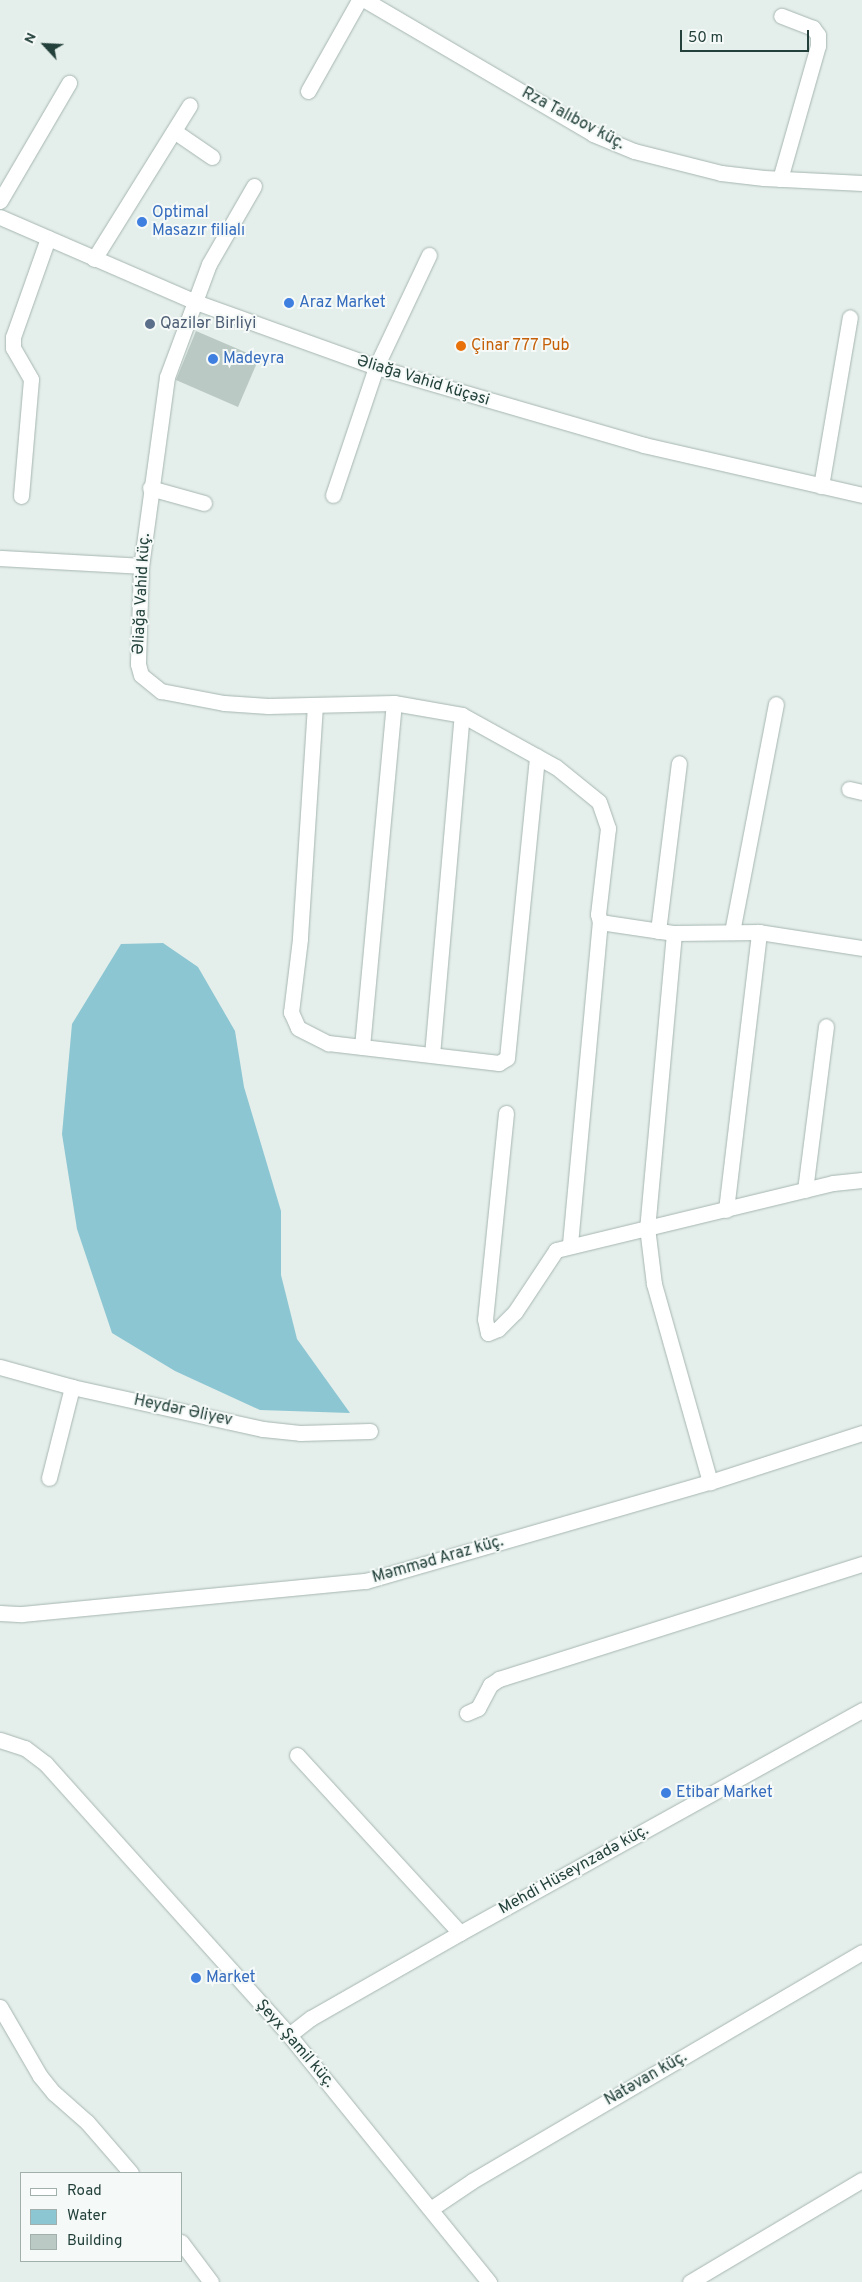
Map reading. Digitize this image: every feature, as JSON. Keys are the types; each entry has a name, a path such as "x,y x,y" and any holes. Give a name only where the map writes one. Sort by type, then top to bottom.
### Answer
{"street":[{"path":"308,91 360,0"},
{"name":"Rza Talıbov küç.","path":"365,0 586,129 626,148 721,172 780,179 862,183"},
{"path":"780,179 818,46 818,35 813,28 781,16"},
{"path":"0,200 69,83"},
{"path":"94,259 190,105"},
{"path":"174,131 212,157"},
{"name":"Əliağa Vahid küç.","path":"254,186 209,264 193,301 167,376 150,488 142,566 138,664 141,676 150,685 161,691 224,703 315,705 394,703 462,715 556,768 587,790 606,815 608,828 598,914 600,922 570,1244"},
{"name":"Əliağa Vahid küçəsi","path":"0,217 193,301 376,367 590,431 862,495"},
{"path":"21,496 31,379 13,348 13,337 48,238"},
{"path":"333,495 376,367 429,255"},
{"path":"822,486 850,317"},
{"path":"150,488 204,503"},
{"path":"0,558 142,566"},
{"path":"362,1047 394,703"},
{"path":"732,932 776,704"},
{"path":"315,705 300,939 291,1012 298,1028 328,1043 499,1062 510,1051 537,756"},
{"path":"432,1055 462,715"},
{"path":"658,931 679,763"},
{"path":"600,922 674,933 759,932 862,948"},
{"path":"726,1210 759,932"},
{"path":"674,933 647,1227 654,1284 710,1482"},
{"path":"805,1190 826,1026"},
{"path":"506,1113 486,1331 491,1333 515,1312 546,1260 556,1250 570,1244 726,1210 805,1190 862,1180"},
{"name":"Heydər Əliyev","path":"0,1367 72,1387 263,1429 300,1433 370,1431"},
{"path":"49,1478 72,1387"},
{"name":"Məmməd Araz küç.","path":"0,1613 22,1614 366,1581 710,1482 862,1433"},
{"path":"467,1713 478,1708 490,1685 499,1679 862,1564"},
{"name":"Mehdi Hüseynzadə küç.","path":"289,2035 311,2018 460,1933 862,1710"},
{"name":"Şeyx Şamil küç.","path":"0,1740 25,1748 46,1764 289,2035 432,2208 489,2282"},
{"path":"296,1755 460,1933"},
{"name":"Natəvan küç.","path":"432,2208 480,2176 862,1952"},
{"path":"0,2007 40,2076 54,2093 87,2122 130,2172"},
{"path":"690,2282 862,2180"},
{"path":"182,2243 211,2282"}],"water":[{"path":"163,943 198,967 235,1031 244,1087 281,1211 281,1275 297,1339 350,1413 260,1410 175,1371 112,1333 77,1229 62,1134 72,1024 121,944"}],"building":[{"path":"196,331 259,358 238,407 176,380"}],"place":[{"name":"Optimal Masazır filialı","path":"142,222"},
{"name":"Araz Market","path":"289,303"},
{"name":"Qazilər Birliyi","path":"150,324"},
{"name":"Çinar 777 Pub","path":"461,346"},
{"name":"Madeyra","path":"213,359"},
{"name":"Etibar Market","path":"666,1793"},
{"name":"Market","path":"196,1978"}]}
